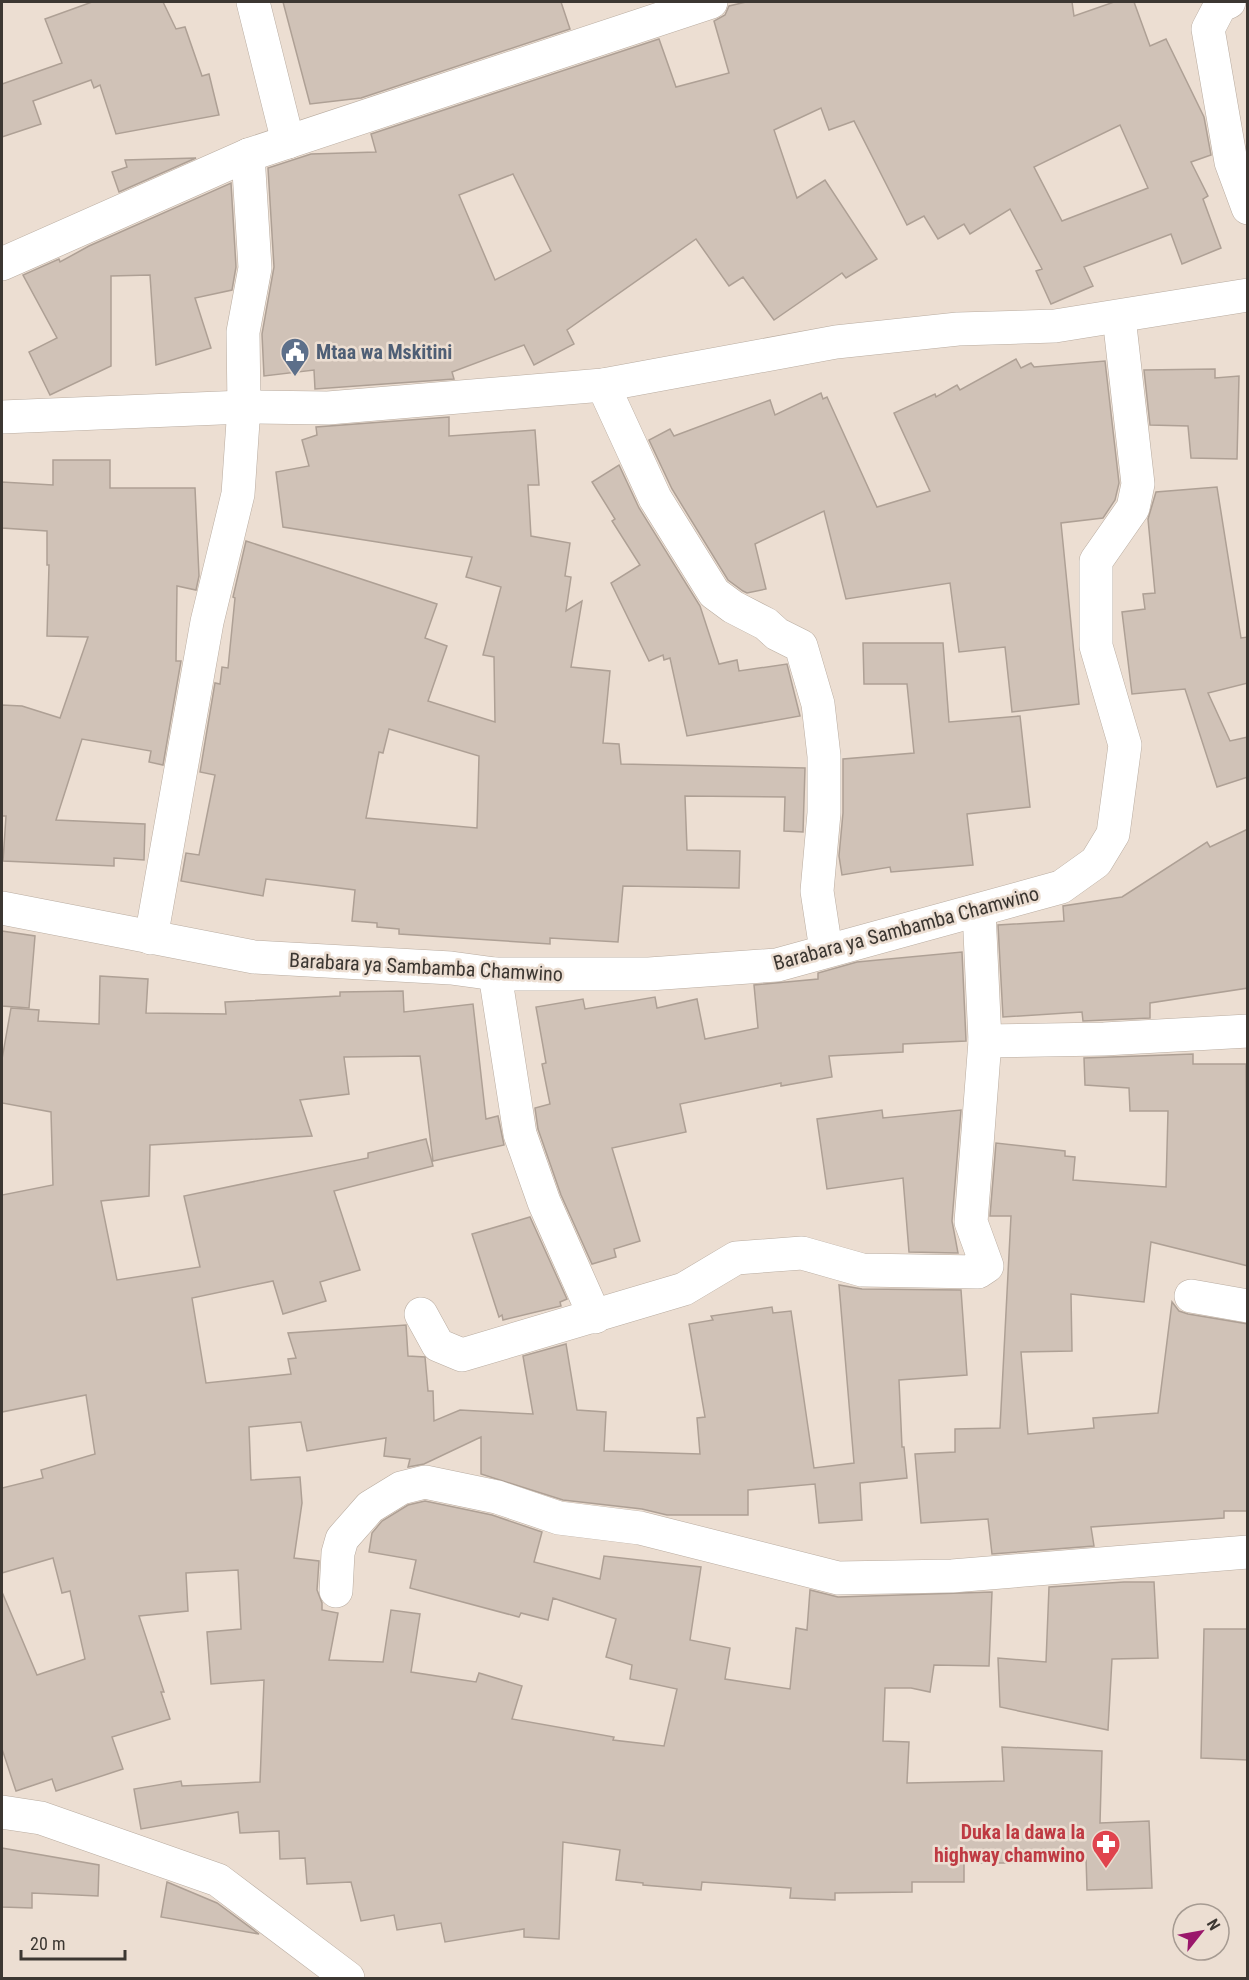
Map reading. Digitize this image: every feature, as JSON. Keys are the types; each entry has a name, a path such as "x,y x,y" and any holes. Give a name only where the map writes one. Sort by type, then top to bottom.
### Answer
{"street":[{"path":"253,2 288,142"},
{"path":"2,264 248,155 711,2"},
{"path":"1229,2 1220,6 1208,29 1231,162 1248,208"},
{"path":"151,938 207,622 238,494 244,407 243,332 255,268 248,155"},
{"path":"2,417 244,407 328,408 603,385 836,342 958,329 1055,326 1248,295"},
{"name":"Barabara ya Sambamba Chamwino","path":"2,908 254,957 451,968 495,974 649,974 777,965 1061,887 1096,862 1113,834 1125,745 1096,646 1096,561 1133,508 1138,484 1119,317"},
{"path":"603,385 655,498 714,593 766,624 777,634 801,646 818,704 824,756 824,813 817,891 826,950"},
{"path":"421,1314 438,1345 462,1355 684,1289 736,1258 802,1253 862,1270 927,1269 978,1272 987,1266 971,1222 985,1041 979,911"},
{"path":"495,974 520,1134 544,1202 595,1317"},
{"path":"985,1041 1104,1039 1248,1031"},
{"path":"1191,1296 1248,1306"},
{"path":"336,1591 338,1553 342,1539 370,1506 401,1488 425,1482 497,1497 559,1518 640,1528 838,1578 952,1576 1248,1552"},
{"path":"2,1812 41,1818 218,1880 348,1978"}],"building":[{"path":"92,2 163,2 176,29 185,27 202,76 209,74 219,115 116,134 100,85 94,88 91,80 33,101 41,124 2,137 2,84 62,63 45,19"},
{"path":"283,2 561,2 570,29 361,98 310,104"},
{"path":"746,2 1072,2 1074,16 1114,2 1134,2 1150,46 1166,39 1204,117 1211,155 1191,162 1208,196 1203,199 1221,248 1182,264 1171,234 1084,267 1093,286 1051,304 1036,271 1042,269 1010,209 970,234 964,224 938,239 924,216 907,225 854,121 829,130 821,108 774,130 797,198 825,180 877,259 846,278 842,273 774,320 743,277 729,286 696,239 567,330 574,344 534,365 524,345 452,372 454,379 315,389 314,370 264,376 262,334 274,267 268,168 311,154 376,152 371,134 659,39 676,87 729,73 714,21 725,15 729,6","holes":["1120,125 1148,188 1062,221 1034,167","513,174 551,251 495,280 459,195"]},
{"path":"196,158 119,192 112,172 127,167 125,160"},
{"path":"231,183 236,267 232,290 195,298 211,348 156,365 150,275 111,276 111,366 50,395 29,352 57,338 23,275 59,259 60,262 89,246"},
{"path":"1016,359 1021,368 1031,363 1034,367 1105,361 1119,483 1115,500 1103,518 1061,523 1079,704 1012,712 1005,647 959,652 950,583 846,599 824,511 755,544 766,589 747,593 743,591 728,580 672,489 649,440 670,429 674,436 770,400 775,415 821,393 823,399 827,397 877,507 930,491 894,413 935,394 936,397 957,385 960,390"},
{"path":"1215,369 1215,378 1239,376 1237,459 1191,458 1188,426 1150,425 1144,370"},
{"path":"449,417 449,436 535,430 539,485 528,485 531,536 570,543 565,576 571,577 566,611 582,601 571,667 610,671 603,743 619,744 621,764 805,768 803,832 784,831 785,797 685,796 687,850 740,851 739,888 623,886 618,942 550,938 550,944 399,934 399,929 377,927 377,923 352,921 355,890 266,879 263,896 181,881 186,853 199,855 215,775 200,772 215,683 220,684 222,667 228,668 235,598 233,597 246,541 437,604 425,638 447,646 428,701 495,722 494,657 483,655 501,587 466,577 472,557 283,527 276,472 309,466 302,440 317,435 316,427","holes":["389,729 479,756 477,828 366,818 379,752 383,753"]},
{"path":"53,460 110,460 110,488 195,488 199,576 196,590 177,586 176,661 181,661 163,765 149,762 151,751 82,739 56,820 145,824 144,860 114,858 114,866 3,861 6,816 2,816 2,705 22,706 60,718 88,637 47,636 49,565 47,565 47,531 2,528 2,482 53,485"},
{"path":"619,465 639,508 700,606 719,664 737,660 739,671 787,664 800,716 687,736 670,658 664,660 663,655 649,661 611,583 640,565 612,521 615,519 592,482"},
{"path":"1217,487 1241,638 1248,637 1248,683 1208,693 1230,741 1248,737 1248,777 1217,787 1185,689 1132,694 1122,612 1145,609 1143,594 1155,593 1148,519 1156,492"},
{"path":"863,643 943,643 949,722 1020,716 1030,807 967,814 973,865 891,872 890,867 842,875 839,856 843,813 843,759 914,753 907,684 864,684"},
{"path":"1248,829 1248,988 1150,1003 1150,1018 1083,1021 1082,1012 1003,1017 998,925 1064,921 1063,906 1122,897 1207,842 1210,847"},
{"path":"2,931 35,936 29,1008 2,1006"},
{"path":"962,952 966,1041 903,1044 903,1052 829,1056 832,1077 781,1086 781,1083 680,1104 686,1132 612,1148 640,1241 614,1249 616,1257 592,1264 561,1195 538,1129 535,1108 550,1104 542,1064 546,1063 536,1007 583,999 585,1009 655,997 657,1008 697,999 705,1039 758,1028 754,985 818,979 818,973 857,962"},
{"path":"100,976 148,979 146,1013 226,1014 225,1002 340,996 340,992 403,991 404,1012 473,1004 486,1119 498,1116 504,1145 433,1161 420,1056 344,1057 349,1094 300,1100 312,1136 150,1145 149,1196 101,1201 117,1280 200,1267 184,1196 368,1158 368,1153 426,1139 433,1166 334,1191 360,1270 320,1282 326,1301 283,1314 273,1281 192,1298 206,1383 291,1374 288,1359 296,1358 288,1333 406,1325 408,1356 425,1357 428,1391 433,1391 434,1421 460,1410 533,1414 523,1356 566,1344 577,1410 606,1412 604,1451 700,1454 697,1418 705,1417 689,1324 713,1320 711,1316 772,1307 773,1313 791,1311 814,1468 854,1463 839,1285 862,1289 961,1290 967,1375 899,1380 902,1447 904,1447 907,1478 860,1483 862,1520 819,1523 815,1484 748,1490 748,1515 667,1515 642,1509 563,1500 481,1474 481,1437 424,1464 408,1467 410,1459 384,1456 386,1438 307,1451 301,1422 249,1427 251,1480 300,1477 302,1503 294,1558 319,1561 317,1590 322,1610 338,1613 329,1660 383,1662 391,1610 420,1614 411,1672 476,1682 479,1673 522,1686 512,1719 614,1737 613,1740 664,1746 677,1689 630,1679 632,1665 606,1657 616,1619 553,1598 548,1620 521,1613 519,1617 410,1588 416,1560 369,1552 372,1533 382,1521 408,1505 425,1501 492,1515 542,1532 534,1562 600,1579 604,1556 701,1567 690,1640 730,1648 725,1679 790,1689 796,1628 807,1630 810,1590 838,1597 992,1592 989,1666 934,1665 930,1692 911,1688 885,1688 883,1741 909,1742 907,1783 1004,1781 1002,1747 1102,1751 1100,1823 1149,1821 1152,1888 1087,1890 1086,1857 1030,1859 1030,1863 964,1863 964,1882 912,1882 912,1892 835,1893 835,1900 790,1898 791,1888 702,1882 701,1890 643,1885 643,1883 616,1880 620,1850 563,1842 559,1939 524,1937 524,1929 445,1942 441,1923 397,1930 394,1915 361,1921 351,1882 307,1884 305,1858 280,1859 279,1831 240,1833 238,1812 141,1829 134,1789 181,1781 182,1786 260,1782 264,1680 211,1684 207,1632 241,1629 238,1570 186,1573 188,1611 139,1616 164,1692 161,1692 170,1719 112,1737 123,1769 56,1791 52,1779 16,1791 2,1749 2,1592 37,1675 85,1659 70,1591 62,1593 53,1558 2,1573 2,1488 43,1478 41,1470 95,1454 86,1395 2,1412 2,1195 53,1185 51,1112 2,1103 2,1059 11,1008 39,1010 38,1021 99,1024"},
{"path":"1193,1054 1193,1064 1246,1064 1248,1266 1151,1242 1144,1302 1071,1294 1072,1351 1021,1352 1028,1434 1094,1428 1093,1418 1158,1413 1172,1302 1179,1311 1188,1314 1248,1324 1248,1511 1224,1511 1224,1518 1091,1527 1094,1546 992,1554 988,1519 921,1523 915,1454 955,1452 955,1429 1000,1428 1011,1216 990,1216 996,1143 1065,1151 1065,1156 1075,1157 1073,1180 1166,1187 1168,1111 1130,1111 1129,1088 1085,1085 1084,1058"},
{"path":"882,1110 883,1118 961,1110 952,1221 958,1253 909,1252 903,1178 827,1189 817,1119"},
{"path":"530,1217 567,1299 560,1302 561,1306 503,1320 502,1315 499,1317 472,1234"},
{"path":"1154,1582 1158,1658 1112,1659 1108,1730 1000,1707 998,1658 1046,1662 1049,1587"},
{"path":"1204,1629 1248,1629 1248,1760 1201,1758"},
{"path":"2,1848 99,1865 98,1896 32,1893 32,1908 2,1907"},
{"path":"167,1882 217,1903 259,1934 161,1917"}],"place":[{"name":"Mtaa wa Mskitini","path":"295,378"},
{"name":"Duka la dawa la highway chamwino","path":"1106,1870"}]}
